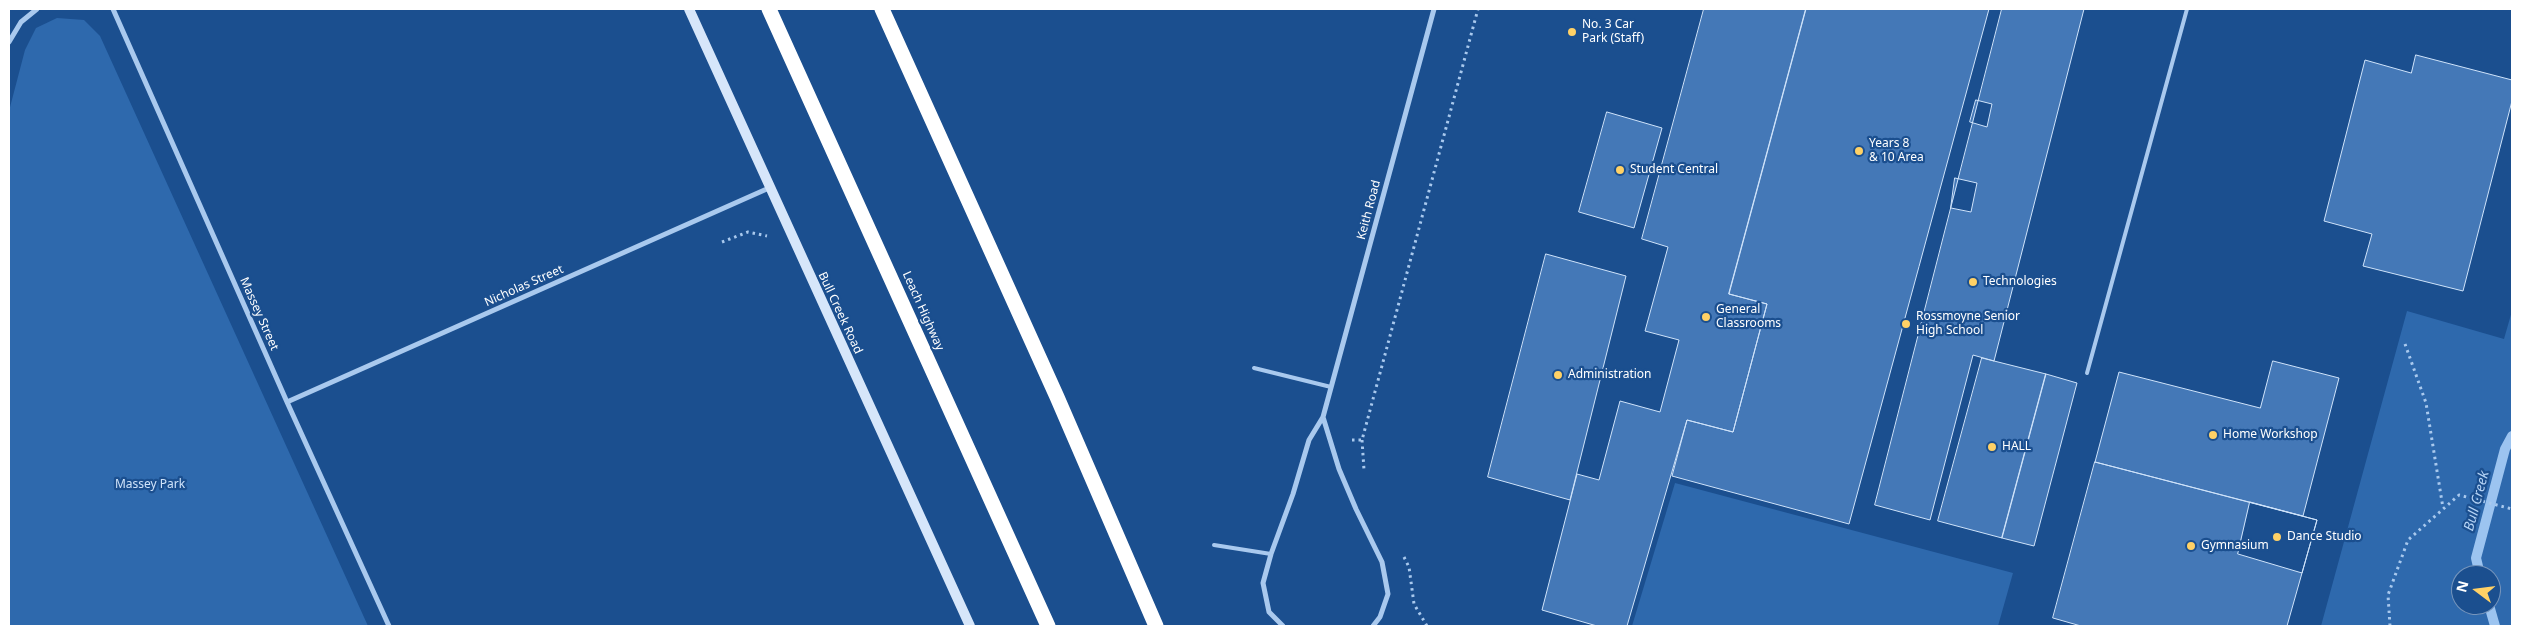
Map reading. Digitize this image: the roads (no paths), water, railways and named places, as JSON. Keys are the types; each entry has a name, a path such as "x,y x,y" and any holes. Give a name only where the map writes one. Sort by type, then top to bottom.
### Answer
{"highway":[{"name":"Leach Highway","path":"769,9 1048,626"},
{"path":"882,9 1057,397 1156,626"}],"street":[{"path":"9,42 21,22 37,9"},
{"name":"Massey Street","path":"113,9 287,402 389,626"},
{"name":"Bull Creek Road","path":"689,9 970,626"},
{"name":"Keith Road","path":"1283,626 1268,612 1263,583 1309,440 1323,417 1434,9"},
{"name":"Nicholas Street","path":"287,402 769,188"},
{"path":"1323,417 1339,469 1382,562 1388,594 1380,617 1373,626"}],"lane":[{"path":"2087,373 2187,9"},
{"path":"1254,368 1331,386"},
{"path":"1214,545 1271,554"}],"waterway":[{"name":"Bull Creek","path":"2478,565 2476,558 2505,449 2512,436"},
{"name":"Bull Creek","path":"2492,615 2495,626"}],"place":[{"name":"No. 3 Car Park (Staff)","path":"1572,32"},
{"name":"Years 8 & 10 Area","path":"1859,151"},
{"name":"Student Central","path":"1620,170"},
{"name":"Technologies","path":"1973,282"},
{"name":"General Classrooms","path":"1706,317"},
{"name":"Rossmoyne Senior High School","path":"1906,324"},
{"name":"Administration","path":"1558,375"},
{"name":"Home Workshop","path":"2213,435"},
{"name":"HALL","path":"1992,447"},
{"name":"Dance Studio","path":"2277,537"},
{"name":"Gymnasium","path":"2191,546"}],"park label":[{"name":"Massey Park","path":"150,485"}]}
